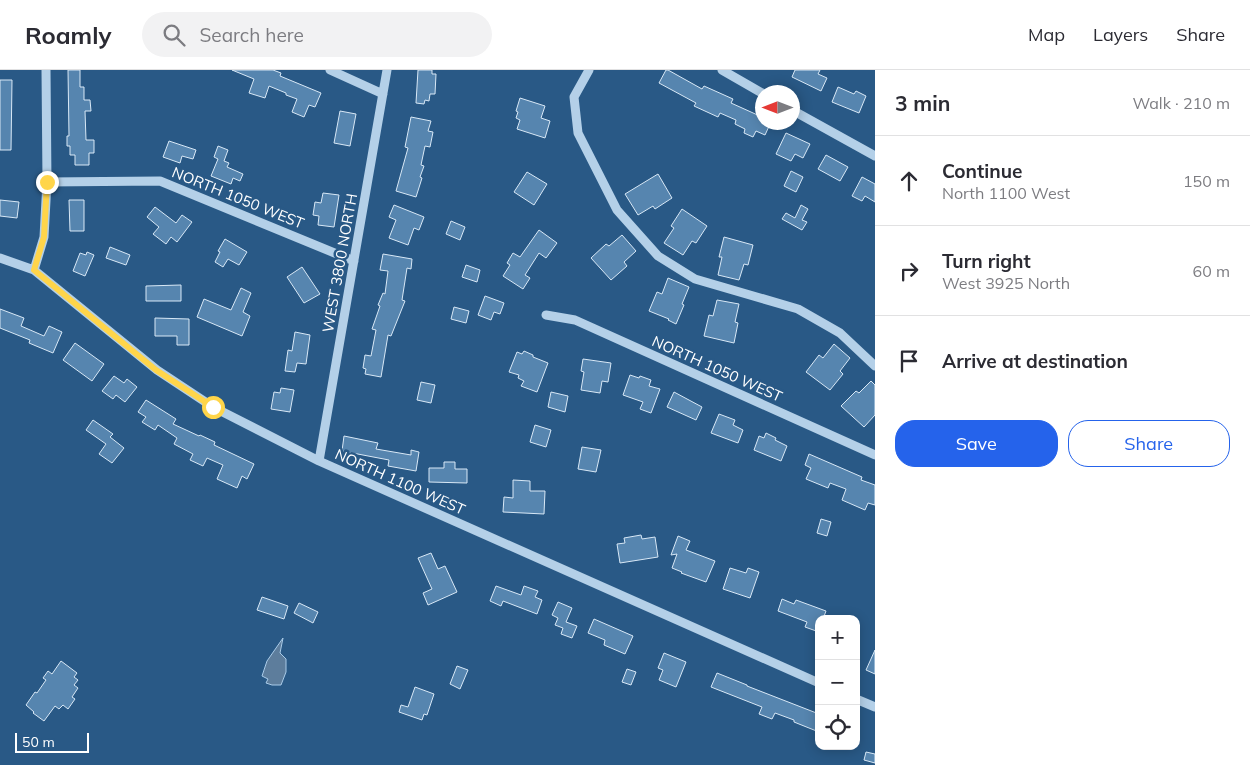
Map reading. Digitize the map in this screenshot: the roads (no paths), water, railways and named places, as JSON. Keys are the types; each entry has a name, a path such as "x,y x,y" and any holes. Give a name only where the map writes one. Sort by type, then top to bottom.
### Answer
{"street":[{"path":"34,270 44,237 47,182 46,70"},
{"path":"330,70 383,94"},
{"name":"WEST 3800 NORTH","path":"319,461 387,70"},
{"path":"589,70 574,97 578,133 617,210 658,256 695,279 798,309 840,333 875,366"},
{"path":"722,70 755,89"},
{"path":"800,114 875,156"},
{"name":"NORTH 1050 WEST","path":"47,182 160,181 354,261"},
{"name":"NORTH 1100 WEST","path":"0,258 34,270 156,370 213,407 319,461 815,680"},
{"name":"NORTH 1050 WEST","path":"546,315 575,320 875,455"},
{"path":"860,701 875,708"}],"water":[{"path":"283,638 280,653 286,659 286,672 281,685 272,685 266,683 268,679 262,676 267,661"}]}
